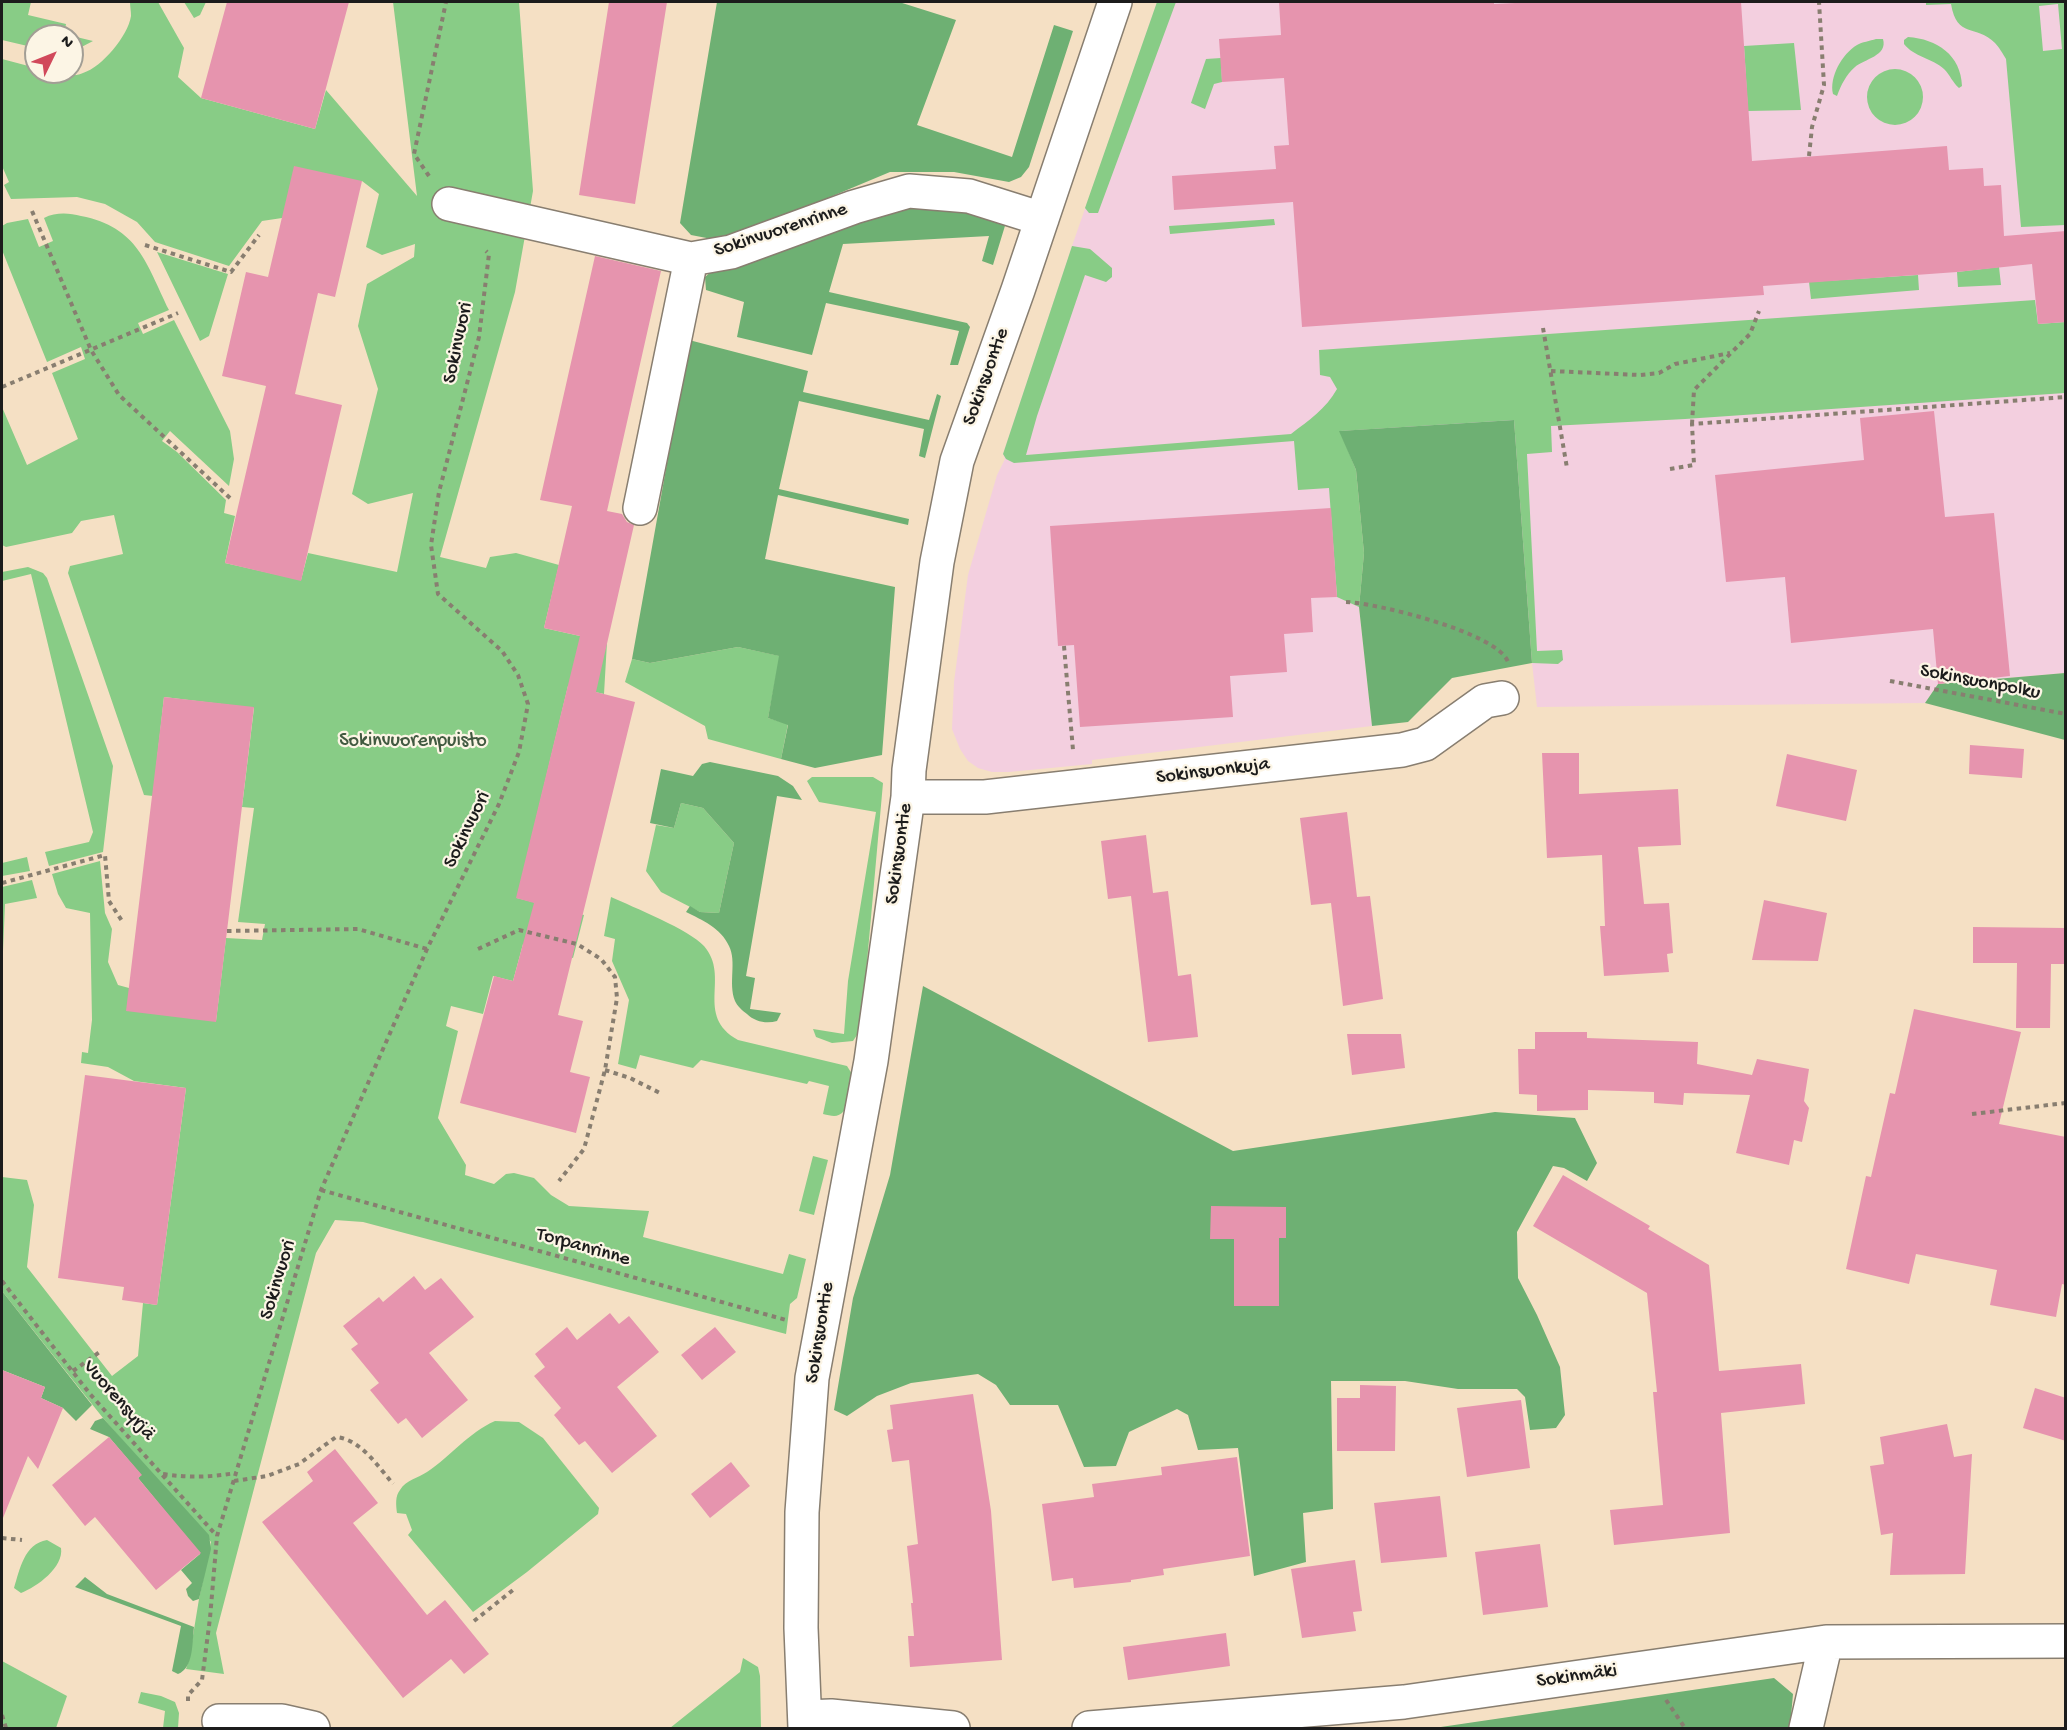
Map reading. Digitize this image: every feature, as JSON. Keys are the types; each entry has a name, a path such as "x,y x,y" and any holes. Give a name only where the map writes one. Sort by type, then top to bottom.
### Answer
{"street":[{"name":"Sokinsuontie","path":"805,1723 801,1628 802,1512 812,1378 871,1061 908,797 909,770 937,562 957,460 1115,2"},
{"name":"Sokinvuorenrinne","path":"449,204 692,258 730,252 854,207 909,190 969,196 1042,219"},
{"path":"640,508 692,258"},
{"name":"Sokinsuonkuja","path":"908,797 985,797 1402,750 1425,744 1485,701 1506,682"},
{"name":"Sokinmäki","path":"1089,1728 1404,1702 1826,1642 2066,1641"},
{"path":"1806,1728 1826,1642"},
{"path":"805,1723 831,1716 953,1728"},
{"path":"219,1721 282,1722 313,1728"}],"path":[{"path":"446,2 414,154 449,204"},
{"path":"1809,156 1812,127 1824,85 1819,2"},
{"path":"32,211 91,350 119,395 231,499"},
{"path":"145,245 231,272 259,235"},
{"name":"Sokinvuori","path":"188,1695 202,1680 217,1536 321,1190 427,949 499,804 519,752 528,704 518,675 502,651 438,594 431,545 439,492 479,337 489,254 483,247"},
{"path":"1670,469 1694,465 1692,424 1694,390 1750,334 1759,311"},
{"path":"2,387 178,313"},
{"path":"1543,328 1567,468"},
{"path":"1551,371 1640,375 1659,372 1675,364 1707,359 1730,352"},
{"path":"1692,424 2066,397"},
{"path":"1346,602 1364,603 1416,615 1469,634 1493,646 1507,658 1506,682"},
{"path":"1064,646 1072,740"},
{"name":"Sokinsuonpolku","path":"1890,681 2066,714"},
{"path":"2,883 105,855 109,900 122,921"},
{"path":"227,931 358,929 427,949"},
{"path":"478,949 519,930 577,944 601,959 615,977 618,998 605,1070 584,1149 559,1181"},
{"path":"605,1070 630,1078 662,1094"},
{"path":"1972,1114 2066,1102"},
{"name":"Torpanrinne","path":"321,1190 821,1330"},
{"name":"Vuorensyrjä","path":"2,1281 90,1394 217,1536"},
{"path":"73,1371 101,1351"},
{"path":"234,1481 267,1476 299,1464 336,1437 346,1438 368,1454 393,1484"},
{"path":"161,1473 182,1477 210,1478 236,1473"},
{"path":"2,1538 22,1539"},
{"path":"474,1621 513,1590"},
{"path":"1660,1692 1685,1728"},
{"path":"2,1715 6,1728"}],"shaded area":[{"path":"1157,2 2065,2 2065,673 1938,684 1925,703 1537,707 1514,421 1339,431 1356,470 1359,607 1372,726 1092,760 1092,764 1009,772 992,772 978,768 968,761 952,729 954,682 968,575 997,475 1005,459 1003,454"}],"green space":[{"path":"2,2 31,2 28,15 66,24 24,24 24,45 2,40"},
{"name":"Sokinvuorenpuisto","path":"130,2 158,2 184,48 178,77 201,98 315,129 326,90 417,196 393,2 519,2 533,191 515,292 440,557 486,568 490,557 516,553 559,565 544,628 607,642 604,694 568,686 517,898 584,915 573,958 523,944 513,981 493,976 483,1014 451,1006 446,1026 458,1031 438,1118 466,1165 465,1175 494,1184 506,1174 514,1173 534,1178 551,1195 569,1206 649,1211 643,1237 783,1274 789,1254 806,1259 797,1298 790,1304 786,1334 363,1222 335,1220 316,1253 216,1633 224,1674 186,1669 211,1542 103,1418 2,1291 2,1177 27,1180 34,1205 27,1267 112,1376 138,1356 143,1303 157,1305 186,1088 134,1081 108,1067 81,1063 82,1052 88,1053 92,1020 90,913 66,908 58,894 52,874 100,861 105,913 112,929 108,962 118,985 216,1021 226,938 262,940 265,924 238,922 254,808 242,807 254,708 164,697 153,796 144,795 68,573 70,566 123,554 114,515 81,521 72,533 6,547 2,545 2,407 27,465 78,439 52,373 85,359 81,347 47,362 2,250 2,226 28,219 39,247 53,241 44,218 67,214 100,221 128,238 146,263 169,310 138,323 143,334 174,320 230,431 234,459 229,486 170,431 162,441 177,452 226,500 224,513 235,516 225,563 301,580 308,553 397,572 413,493 368,504 352,494 378,389 358,326 367,284 414,257 415,244 382,255 366,247 379,194 362,181 282,218 262,221 229,266 155,242 137,222 105,204 77,197 11,199 4,185 9,182 2,166 2,59 24,65 24,84 84,84 84,73 106,58 113,50 125,32 131,16"},
{"path":"184,2 206,2 200,15 194,18"},
{"path":"717,2 899,2 956,20 917,125 1012,157 1054,25 1073,31 1029,167 1021,177 1009,182 954,172 890,172 792,213 717,240 691,235 680,223"},
{"path":"1157,2 1176,2 1098,213 1089,213 1085,208"},
{"path":"1926,2 2065,2 2065,225 2021,227 2006,59 1988,37 1968,30 1958,22 1951,4 1926,5","holes":["2058,4 2062,49 2043,51 2039,6"]},
{"path":"1908,37 1929,41 1946,51 1957,66 1962,86 1959,88 1939,65 1908,48 1904,40"},
{"path":"84,39 93,41 84,46"},
{"path":"1883,39 1884,45 1879,53 1855,67 1844,80 1837,96 1833,94 1835,73 1846,54 1859,44"},
{"path":"1794,43 1801,110 1748,111 1744,46"},
{"path":"1221,58 1222,82 1214,84 1205,109 1191,103 1206,59"},
{"path":"1895,69 1906,71 1915,77 1921,86 1923,97 1921,108 1915,117 1906,123 1895,125 1884,123 1875,117 1869,108 1867,97 1869,86 1875,77 1884,71"},
{"path":"913,199 1008,216 993,265 982,261 989,236 843,244 829,292 967,323 970,327 958,365 950,365 959,331 826,303 812,355 737,337 744,302 706,290 705,277 719,265"},
{"path":"1274,219 1275,225 1170,234 1169,226"},
{"path":"1072,246 1090,249 1112,268 1112,277 1106,282 1085,275 1026,455 1291,434 1311,419 1337,389 1330,377 1320,375 1319,350 2035,300 2038,324 2065,322 2065,393 1551,426 1552,452 1527,454 1537,651 1562,650 1563,660 1558,664 1532,663 1514,420 1340,431 1356,470 1364,553 1359,607 1337,597 1329,488 1298,490 1294,441 1014,463 1006,459 1003,454"},
{"path":"157,252 228,274 209,336 200,341"},
{"path":"1999,267 2001,285 1958,287 1957,272"},
{"path":"1918,275 1919,290 1811,299 1809,282"},
{"path":"689,340 808,371 803,392 929,420 937,394 941,396 925,458 919,456 924,429 799,401 779,489 909,519 908,525 778,495 765,559 895,587 882,755 815,768 781,759 788,725 768,718 779,656 738,647 650,663 632,659"},
{"path":"1514,420 1532,663 1452,678 1408,722 1372,726 1359,607 1364,553 1356,470 1339,431"},
{"path":"28,567 43,573 47,578 113,766 103,852 49,866 45,852 89,842 93,832 31,574 2,581 2,572"},
{"path":"738,647 780,656 768,718 788,724 781,759 708,739 705,726 625,682 632,659 650,663"},
{"path":"2065,673 2065,740 1925,703 1938,684"},
{"path":"710,762 778,776 793,786 802,800 777,796 746,976 755,978 750,1009 781,1013 777,1021 757,1021 739,1007 733,994 732,959 726,940 710,925 686,912 690,906 700,912 719,913 734,843 703,808 681,803 674,828 650,823 661,769 693,776 702,764"},
{"path":"812,777 873,777 883,783 861,1029 853,1041 832,1043 816,1037 813,1029 844,1034 848,981 876,812 819,802 807,781"},
{"path":"681,803 703,808 734,843 719,913 700,912 661,892 646,871 656,825 674,828"},
{"path":"27,857 30,871 2,876 2,863"},
{"path":"32,880 37,898 5,904 2,975 2,887"},
{"path":"611,897 674,926 704,946 715,970 715,1007 718,1019 725,1030 738,1040 847,1066 852,1074 844,1111 837,1116 823,1114 829,1086 809,1081 807,1084 701,1060 693,1068 640,1055 636,1069 618,1064 629,1000 612,961 615,939 604,936"},
{"path":"923,986 1233,1151 1495,1112 1575,1118 1597,1163 1587,1181 1564,1168 1553,1166 1517,1232 1518,1278 1560,1367 1565,1415 1556,1428 1530,1430 1525,1397 1517,1389 1458,1389 1405,1381 1331,1381 1333,1509 1303,1513 1306,1562 1254,1576 1238,1448 1198,1450 1188,1415 1177,1409 1129,1432 1116,1466 1084,1467 1058,1405 1010,1405 996,1385 978,1374 911,1383 877,1396 847,1416 834,1410 853,1298 890,1175"},
{"path":"813,1156 828,1160 814,1215 799,1211"},
{"path":"2,1291 92,1405 76,1421 63,1408 41,1398 45,1387 2,1370"},
{"path":"103,1418 209,1535 211,1549 199,1599 193,1601 188,1596 186,1589 192,1583 181,1570 200,1554 138,1478 141,1475 109,1437 90,1429 95,1421"},
{"path":"495,1421 519,1422 543,1438 599,1508 598,1514 527,1572 473,1612 408,1535 412,1530 406,1514 397,1513 396,1501 398,1492 405,1484 436,1466 468,1438"},
{"path":"47,1540 61,1548 58,1562 41,1581 21,1593 14,1588 24,1558 39,1542"},
{"path":"85,1577 107,1594 194,1627 190,1660 183,1671 178,1674 172,1671 181,1626 75,1587"},
{"path":"743,1658 758,1667 761,1728 670,1728 740,1672"},
{"path":"2,1661 67,1696 56,1728 2,1728"},
{"path":"1774,1678 1793,1694 1790,1728 1434,1728"},
{"path":"141,1692 161,1696 175,1702 179,1713 178,1728 163,1728 165,1711 138,1703"}],"building":[{"path":"227,2 349,2 315,129 201,98"},
{"path":"609,2 667,2 635,204 579,195"},
{"path":"1279,2 1494,2 1494,4 1741,2 1752,161 1947,146 1949,170 1983,168 1984,186 2001,185 2004,236 2066,231 2066,322 2038,324 2032,264 1957,272 1763,286 1764,295 1302,327 1293,202 1174,210 1172,176 1276,169 1274,146 1289,145 1284,78 1222,82 1219,39 1281,35"},
{"path":"294,166 362,181 335,297 318,293 295,394 342,405 301,581 225,563 266,386 222,376 246,272 268,277"},
{"path":"595,256 661,271 607,511 622,514 627,522 634,525 596,692 635,702 558,1015 583,1021 570,1072 590,1077 576,1133 460,1103 494,976 513,981 534,903 516,898 580,636 544,628 572,506 540,500"},
{"path":"1934,411 1945,517 1994,513 2010,676 1938,684 1933,629 1791,643 1785,577 1726,582 1715,475 1864,460 1860,418"},
{"path":"1331,508 1337,597 1311,598 1313,632 1284,634 1287,672 1230,676 1233,717 1080,727 1074,645 1058,646 1050,526"},
{"path":"164,697 254,707 216,1022 126,1011"},
{"path":"1970,745 2024,749 2022,778 1969,774"},
{"path":"1542,753 1579,753 1579,794 1678,789 1681,845 1638,847 1644,904 1669,903 1673,953 1667,954 1669,972 1604,976 1600,926 1605,926 1602,855 1547,858"},
{"path":"1787,754 1857,770 1846,821 1776,806"},
{"path":"1347,812 1357,897 1370,896 1383,999 1343,1006 1331,903 1311,905 1300,818"},
{"path":"1146,835 1153,893 1168,891 1178,976 1191,974 1198,1037 1148,1042 1131,896 1108,899 1101,841"},
{"path":"1764,900 1827,913 1818,961 1752,960"},
{"path":"1973,927 2066,928 2066,964 2051,964 2050,1028 2016,1028 2017,963 1973,963"},
{"path":"1914,1009 2021,1032 1999,1124 2066,1137 2066,1285 2062,1284 2056,1317 1990,1305 1997,1270 1916,1254 1909,1284 1846,1269 1866,1176 1871,1177 1890,1093 1895,1094"},
{"path":"1535,1032 1587,1032 1587,1038 1698,1042 1697,1064 1752,1075 1757,1059 1809,1069 1804,1101 1809,1108 1802,1142 1794,1140 1789,1165 1736,1153 1750,1095 1684,1093 1683,1105 1654,1103 1654,1092 1588,1090 1588,1110 1537,1111 1537,1095 1519,1094 1518,1049 1535,1049"},
{"path":"1347,1034 1401,1034 1405,1068 1352,1075"},
{"path":"85,1075 186,1088 157,1305 122,1300 124,1287 58,1278"},
{"path":"1563,1175 1650,1226 1648,1229 1709,1265 1719,1371 1801,1364 1805,1404 1721,1413 1730,1533 1614,1545 1610,1510 1663,1505 1653,1392 1657,1392 1647,1293 1533,1226"},
{"path":"1211,1206 1286,1207 1286,1238 1279,1238 1279,1306 1234,1306 1234,1239 1210,1239"},
{"path":"414,1276 425,1290 441,1278 474,1317 429,1353 468,1400 422,1438 406,1418 398,1424 370,1390 379,1383 351,1349 358,1344 343,1326 379,1297 383,1302"},
{"path":"610,1313 619,1324 629,1316 659,1352 617,1387 657,1436 612,1473 585,1441 579,1445 554,1415 561,1408 534,1376 545,1367 535,1354 567,1327 577,1340"},
{"path":"715,1327 736,1352 702,1380 681,1355"},
{"path":"2,1370 45,1387 41,1398 63,1408 38,1469 28,1456 3,1518 2,1518"},
{"path":"1360,1385 1396,1386 1395,1451 1337,1451 1337,1398 1360,1398"},
{"path":"2035,1388 2066,1398 2066,1441 2023,1428"},
{"path":"973,1394 991,1511 1002,1660 910,1667 908,1636 914,1636 907,1546 918,1544 909,1460 892,1462 887,1430 893,1429 890,1405"},
{"path":"1521,1400 1530,1468 1467,1477 1457,1408"},
{"path":"1947,1424 1954,1457 1972,1454 1965,1574 1890,1575 1893,1533 1881,1535 1870,1466 1884,1464 1880,1437"},
{"path":"109,1437 142,1475 138,1478 201,1553 156,1590 95,1517 85,1526 52,1485"},
{"path":"335,1449 378,1503 353,1523 427,1615 445,1600 489,1654 464,1674 451,1659 403,1698 262,1522 313,1481 307,1472"},
{"path":"1237,1457 1250,1556 1163,1569 1164,1575 1131,1580 1131,1582 1074,1588 1073,1578 1052,1581 1042,1504 1094,1497 1092,1484 1162,1475 1161,1467"},
{"path":"731,1462 750,1486 710,1518 691,1494"},
{"path":"1440,1496 1447,1557 1381,1563 1374,1503"},
{"path":"1540,1544 1548,1607 1483,1615 1475,1552"},
{"path":"1355,1560 1362,1611 1353,1612 1356,1631 1302,1638 1291,1569"},
{"path":"1226,1633 1230,1666 1128,1680 1123,1647"}]}
